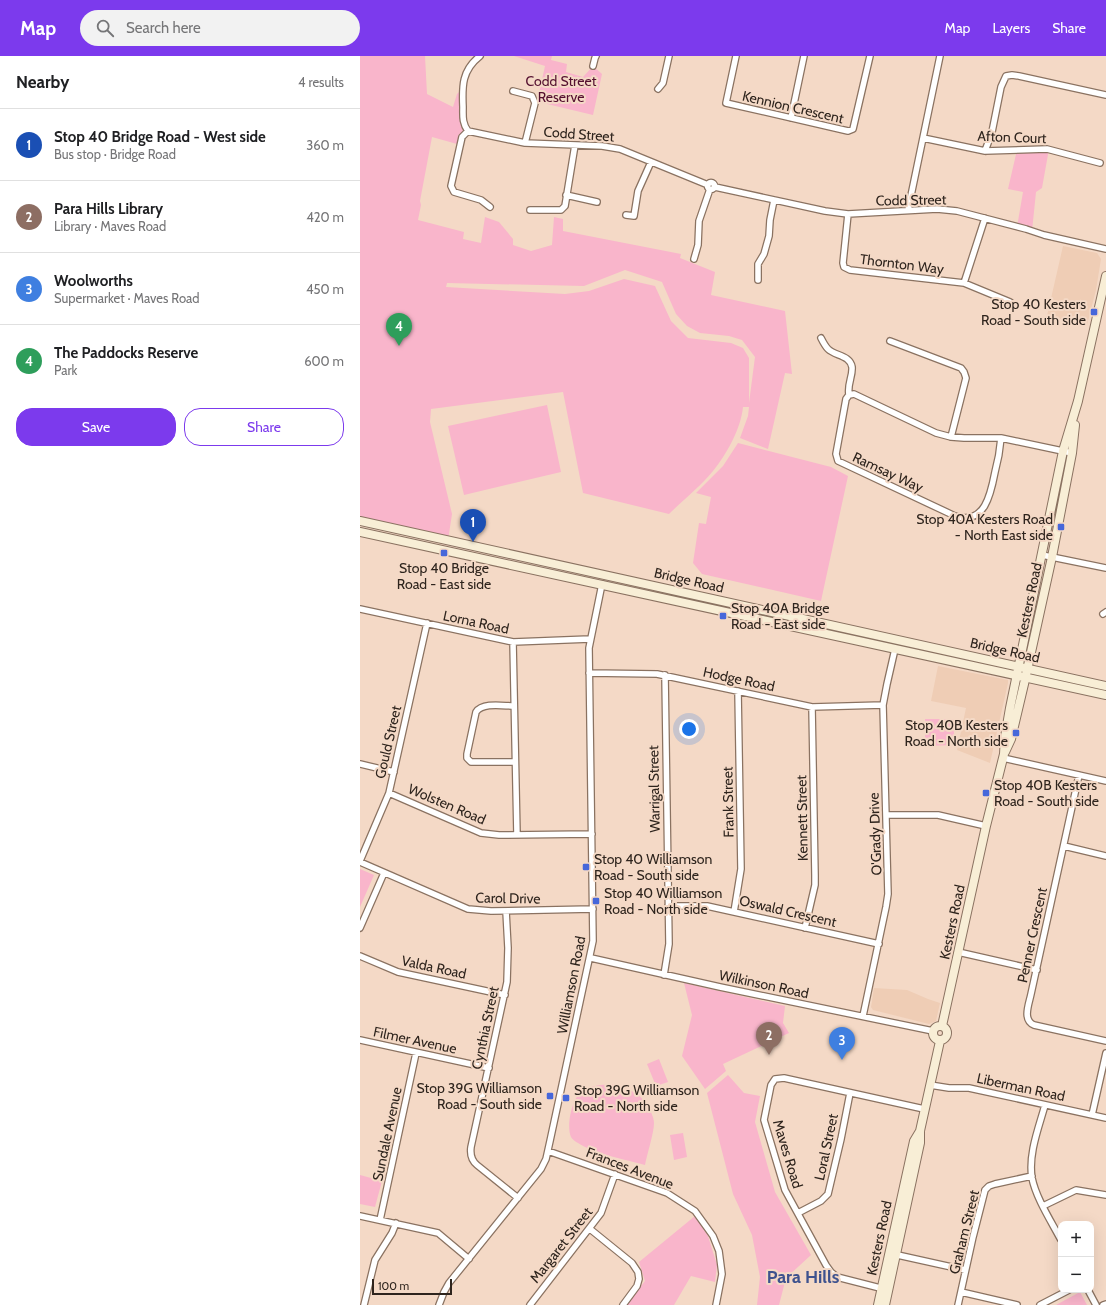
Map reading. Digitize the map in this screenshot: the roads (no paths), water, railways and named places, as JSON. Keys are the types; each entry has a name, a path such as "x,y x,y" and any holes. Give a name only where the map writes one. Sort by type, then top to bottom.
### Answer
{"main road":[{"name":"Kesters Road","path":"1003,756 1011,739 1028,669 1052,557 1068,452 1078,401 1105,289 1106,276"},
{"name":"Kesters Road","path":"942,1026 1003,756 1005,737 1017,675 1042,555 1068,452"},
{"name":"Bridge Road","path":"360,521 1106,686"},
{"name":"Bridge Road","path":"360,532 1106,695"},
{"path":"516,565 518,555"},
{"path":"602,584 604,574"},
{"path":"692,604 694,594"},
{"path":"895,649 897,640"},
{"path":"1031,652 1037,666 1042,672"},
{"path":"937,1026 942,1026 947,1029 948,1034 945,1039 940,1041 934,1038 933,1031 937,1026"},
{"name":"Kesters Road","path":"878,1305 885,1289 920,1143 920,1130 924,1109 940,1041"},
{"name":"Kesters Road","path":"885,1289 885,1305"}],"street":[{"path":"480,56 468,69 463,81 463,125 468,131 462,137 451,186 454,192 481,200 490,207"},
{"path":"593,66 594,58 596,56"},
{"path":"658,89 663,83 669,56"},
{"name":"Kennion Crescent","path":"736,56 726,103 848,131 853,129 870,56"},
{"path":"791,118 804,56"},
{"path":"908,210 940,56"},
{"path":"985,151 992,132 1001,87 1006,76 1020,76 1106,95"},
{"path":"513,91 532,96 535,103 525,143"},
{"name":"Codd Street","path":"468,131 525,143 602,146 620,149 711,187 825,210 848,214 937,209 957,211 1044,235 1106,249"},
{"name":"Afton Court","path":"923,138 985,151 1047,149 1100,163"},
{"path":"530,210 560,210 565,206 575,145"},
{"path":"626,215 634,216 638,190 651,162"},
{"path":"694,259 698,245 699,221 711,187"},
{"path":"566,195 597,202"},
{"path":"758,280 758,264 764,254 769,236 770,220 774,200"},
{"name":"Thornton Way","path":"848,214 843,263 844,268 850,270 964,283 1010,302"},
{"path":"964,283 985,218"},
{"name":"Ramsay Way","path":"821,338 826,348 843,356 850,362 852,367 848,387 849,395 845,404 836,454 838,461 961,518 972,517 977,514 987,502 991,493 1001,438"},
{"path":"890,341 961,368 964,372 966,378 951,437"},
{"path":"849,395 854,394 936,433 951,437 1001,438 1068,452"},
{"path":"1042,555 1106,568"},
{"name":"Williamson Road","path":"439,1305 446,1288 541,1169 548,1151 594,934 589,673 590,638 602,584"},
{"name":"Lorna Road","path":"360,609 513,642 590,638"},
{"name":"Gould Street","path":"360,862 389,793 427,623"},
{"path":"513,642 517,835"},
{"name":"O'Grady Drive","path":"863,1016 879,944 888,894 884,705 895,649"},
{"name":"Hodge Road","path":"589,673 653,673 812,707 884,705"},
{"name":"Warrigal Street","path":"664,675 669,949 664,975"},
{"name":"Frank Street","path":"734,912 741,869 738,691"},
{"path":"514,706 486,706 478,709 476,712 467,754 471,762 515,762"},
{"name":"Kennett Street","path":"805,928 815,885 812,707"},
{"path":"1003,756 1079,775 1106,780"},
{"path":"360,764 394,772"},
{"name":"Penner Crescent","path":"1079,775 1027,1014 1029,1022 1034,1025 1106,1041"},
{"name":"Wolsten Road","path":"389,793 477,832 494,835 592,834"},
{"path":"886,815 938,815 986,826"},
{"path":"1064,846 1106,856"},
{"name":"Carol Drive","path":"360,862 464,908 479,911 593,909"},
{"path":"360,928 384,873"},
{"name":"Oswald Crescent","path":"668,906 707,906 879,944"},
{"name":"Cynthia Street","path":"506,911 508,970 505,995 471,1157 477,1165 518,1198"},
{"path":"958,952 1037,970"},
{"name":"Valda Road","path":"360,956 394,970 505,995"},
{"name":"Wilkinson Road","path":"590,958 765,997 933,1031"},
{"name":"Filmer Avenue","path":"360,1040 489,1068"},
{"name":"Sundale Avenue","path":"380,1220 416,1053"},
{"path":"1092,1115 1106,1054"},
{"name":"Maves Road","path":"885,1289 833,1275 826,1265 782,1183 764,1120 770,1085 775,1079 784,1078 924,1109"},
{"name":"Liberman Road","path":"930,1085 949,1088 966,1088 1106,1118"},
{"name":"Loral Street","path":"798,1213 821,1201 828,1194 850,1093"},
{"path":"1045,1105 1034,1150 1032,1176 1043,1206 1058,1234"},
{"name":"Frances Avenue","path":"548,1151 667,1193 692,1208 698,1214 715,1240 720,1256 722,1274 716,1305"},
{"name":"Margaret Street","path":"530,1305 590,1229 603,1210 615,1174"},
{"name":"Graham Street","path":"958,1305 981,1202 986,1188 995,1184 1032,1176"},
{"path":"1043,1206 1076,1190 1106,1195"},
{"path":"360,1216 442,1235 470,1259"},
{"path":"364,1305 375,1260 396,1224"},
{"path":"590,1229 634,1265 638,1272 639,1279 637,1286 623,1305"},
{"path":"893,1254 965,1270"},
{"path":"961,1292 1017,1305"},
{"path":"1040,1305 1063,1293"},
{"path":"1090,1293 1096,1305"}],"place":[{"name":"Stop 40 Kesters Road - South side","path":"1094,312"},
{"name":"The Paddocks Reserve","path":"399,346"},
{"name":"Stop 40A Kesters Road - North East side","path":"1061,527"},
{"name":"Stop 40 Bridge Road - West side","path":"473,542"},
{"name":"Stop 40 Bridge Road - East side","path":"444,553"},
{"name":"Stop 40A Bridge Road - East side","path":"723,616"},
{"name":"Stop 40B Kesters Road - North side","path":"1016,733"},
{"name":"Stop 40B Kesters Road - South side","path":"986,793"},
{"name":"Stop 40 Williamson Road - South side","path":"586,867"},
{"name":"Stop 40 Williamson Road - North side","path":"596,901"},
{"name":"Para Hills Library","path":"769,1055"},
{"name":"Woolworths","path":"842,1060"},
{"name":"Stop 39G Williamson Road - South side","path":"550,1096"},
{"name":"Stop 39G Williamson Road - North side","path":"566,1098"}],"district":[{"name":"Para Hills","path":"803,1277"}],"park label":[{"name":"Codd Street Reserve","path":"561,90"}]}
